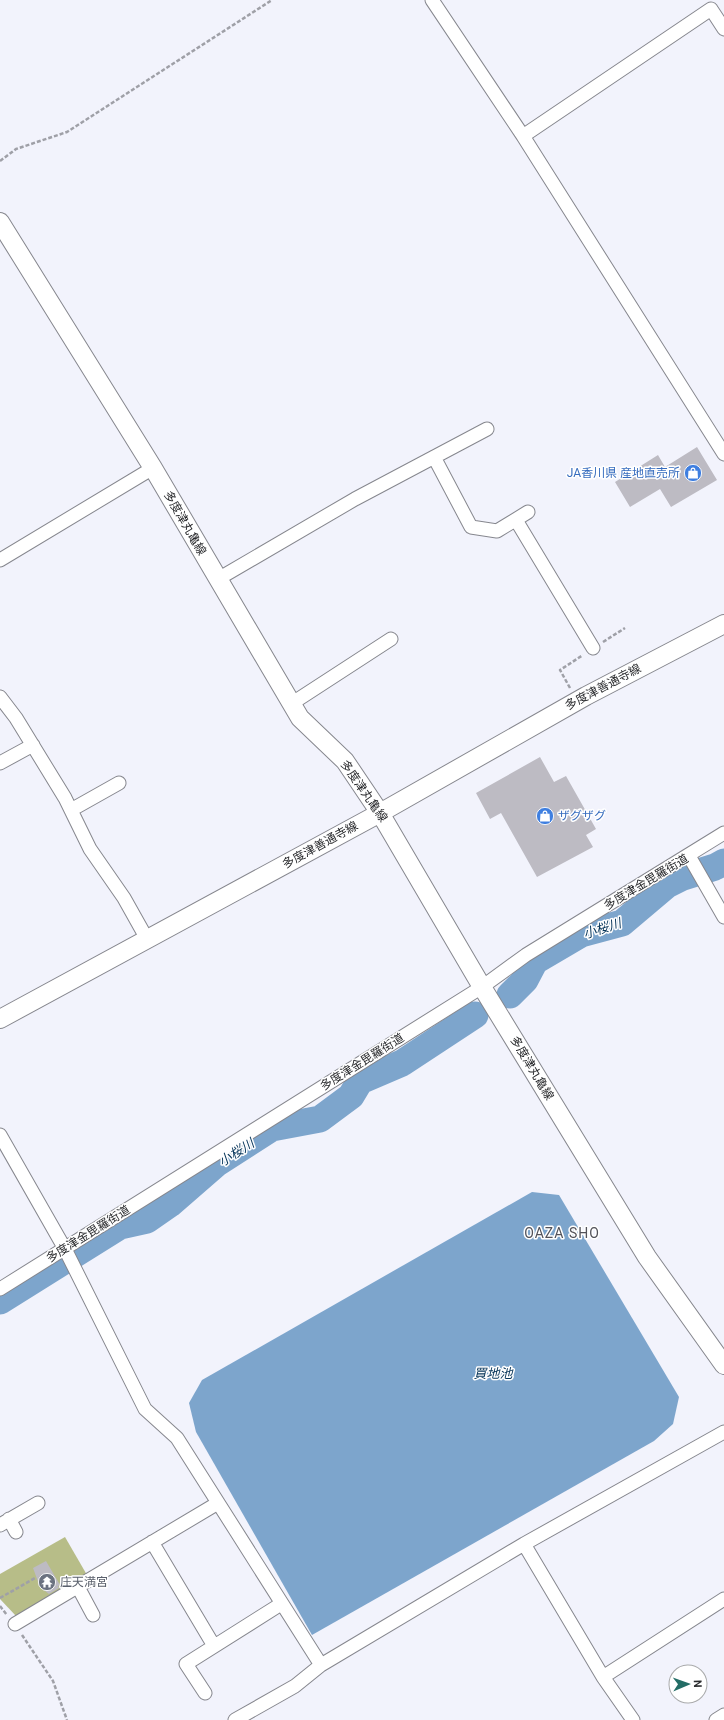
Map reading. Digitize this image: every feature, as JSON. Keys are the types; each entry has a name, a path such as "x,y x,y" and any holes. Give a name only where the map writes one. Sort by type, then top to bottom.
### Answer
{"main road":[{"name":"多度津丸亀線","path":"0,222 153,468 300,718 345,761 380,813 482,987 647,1257 724,1365"},
{"name":"多度津善通寺線","path":"0,1019 380,813 586,696 724,624"}],"street":[{"path":"432,0 523,136 724,454"},
{"path":"523,136 711,9 724,29"},
{"path":"218,579 355,498 488,429"},
{"path":"434,457 471,527 497,531 528,512"},
{"path":"0,560 153,468"},
{"path":"516,520 593,648"},
{"path":"292,704 391,638"},
{"path":"0,697 33,745 71,810 90,849 124,898 147,939"},
{"path":"0,763 33,745"},
{"path":"71,810 119,782"},
{"name":"多度津金毘羅街道","path":"0,1289 482,987 526,955 691,860 724,834"},
{"path":"691,860 724,917"},
{"path":"0,1135 65,1249 146,1409 177,1438 321,1665"},
{"path":"235,1720 295,1686 321,1665 524,1544 724,1432"},
{"path":"16,1532 5,1522 38,1503"},
{"path":"15,1624 218,1503"},
{"path":"152,1542 214,1646"},
{"path":"524,1544 603,1677 633,1720"},
{"path":"78,1587 93,1615"},
{"path":"603,1677 724,1599"},
{"path":"205,1693 186,1664 282,1604"},
{"path":"716,1720 724,1715"}],"path":[{"path":"0,161 16,149 67,132 272,0"},
{"path":"0,1598 35,1578"},
{"path":"0,1606 15,1624 53,1681 67,1720"}],"green space":[{"path":"65,1537 87,1575 16,1616 0,1599 0,1574"}],"water":[{"name":"買地池","path":"532,1192 559,1195 679,1397 673,1424 654,1441 312,1635 196,1432 189,1403 202,1380"}],"building":[{"path":"697,447 717,480 671,507 660,489 630,507 615,482 658,455 665,467"},
{"name":"ザグザグ","path":"540,757 554,782 566,776 596,829 586,835 593,847 537,877 501,813 490,819 476,793"},
{"name":"庄天満宮","path":"46,1561 60,1585 58,1586 59,1588 49,1594 40,1587 33,1568"}],"waterway":[{"name":"小桜川","path":"510,995 525,980 535,961 581,934 622,923 667,885 683,877 715,867 724,862"},
{"name":"小桜川","path":"0,1301 120,1226 147,1220 170,1204 216,1164 272,1128 320,1119 351,1096 360,1081 402,1063 475,1015"}],"place":[{"name":"JA香川県 産地直売所","path":"693,473"},
{"name":"ザグザグ","path":"545,816"},
{"name":"庄天満宮","path":"47,1582"}],"district":[{"name":"OAZA SHO","path":"562,1233"}]}
